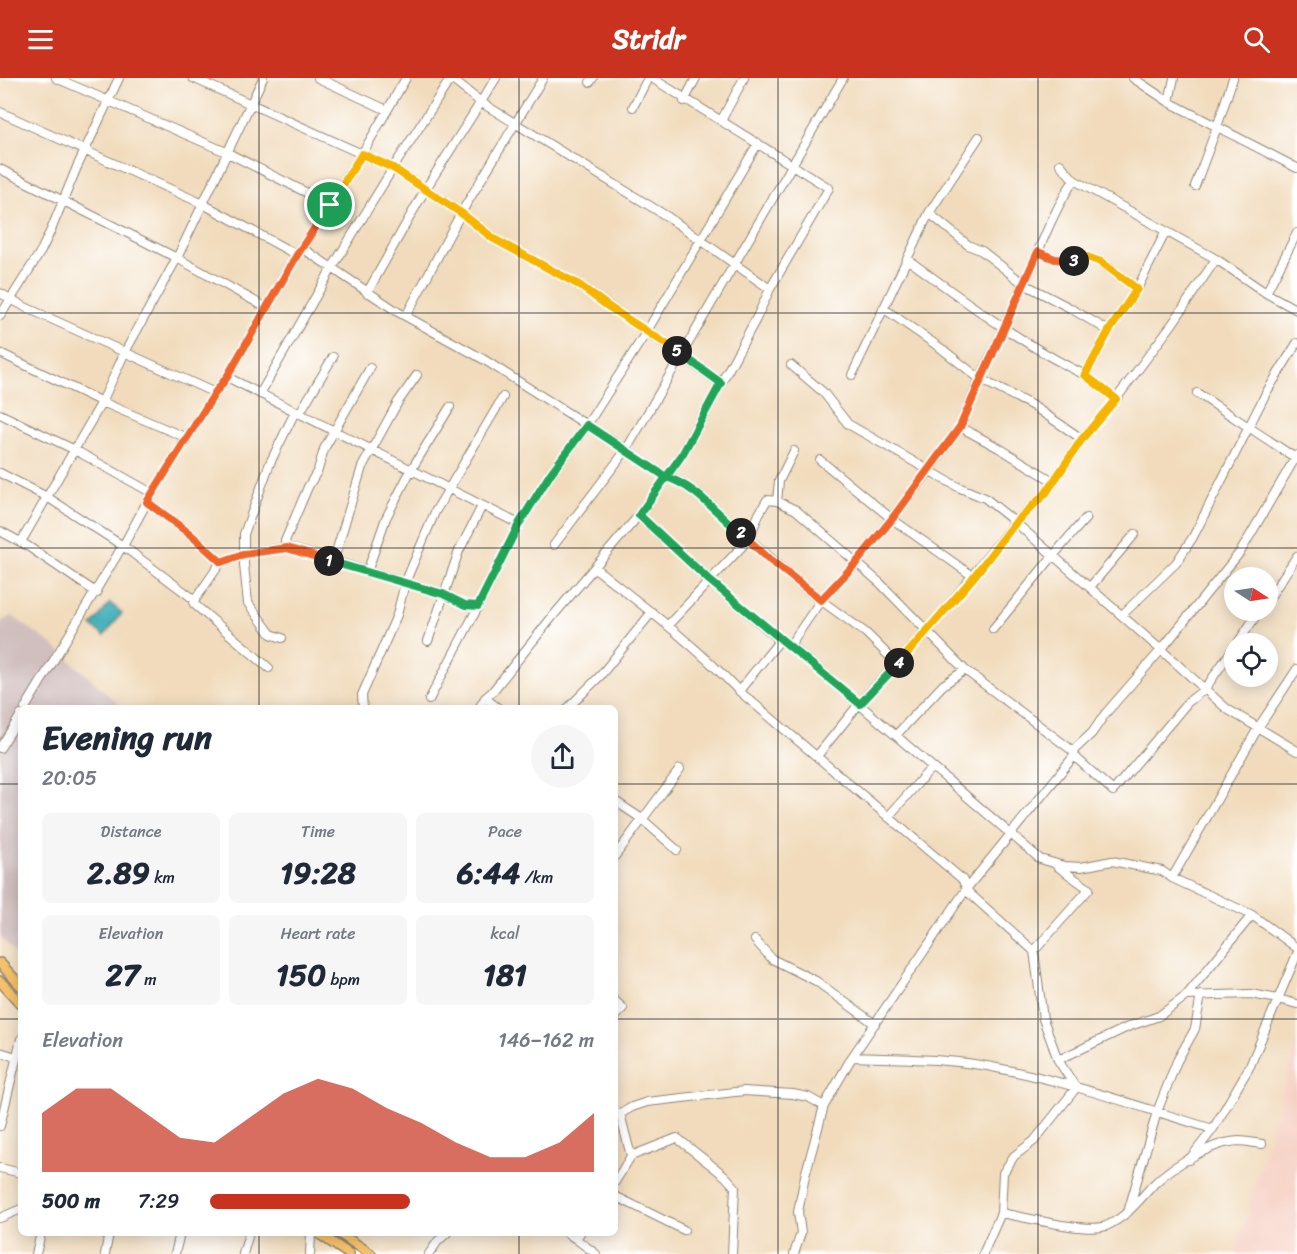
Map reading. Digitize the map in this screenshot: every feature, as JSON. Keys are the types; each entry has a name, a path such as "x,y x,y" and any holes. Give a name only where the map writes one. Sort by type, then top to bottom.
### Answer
{"main road":[{"path":"0,963 18,983"},
{"path":"0,981 18,1001"},
{"path":"322,1236 349,1254"},
{"path":"344,1236 371,1254"}],"street":[{"path":"56,78 226,152 330,205"},
{"path":"0,316 41,251 84,150 119,78"},
{"path":"193,78 393,168 461,213 496,240 579,285 721,383"},
{"path":"21,542 102,402 125,352 177,258 263,78"},
{"path":"318,78 387,110"},
{"path":"27,705 406,78"},
{"path":"260,394 332,268 451,78 482,102 668,217 770,289"},
{"path":"367,293 424,190 496,78"},
{"path":"406,316 461,213 543,78"},
{"path":"481,705 639,515 682,455 770,289 829,188 650,78 633,107"},
{"path":"683,102 696,78"},
{"path":"722,119 744,78"},
{"path":"554,545 626,450 843,78"},
{"path":"1133,78 1169,102 1297,168"},
{"path":"1169,102 1174,78"},
{"path":"1195,186 1233,78"},
{"path":"0,112 203,204 332,268 367,293 483,360 666,477 678,481 696,493 768,558 866,633 897,664"},
{"path":"852,375 929,213 978,137"},
{"path":"429,700 519,524 551,473 587,425 647,331 758,143"},
{"path":"1060,164 1074,180 1216,259 1266,293 1297,310"},
{"path":"0,169 177,258 267,308"},
{"path":"790,645 821,600 857,562 892,519 960,427 1038,252 1042,237 1074,180"},
{"path":"929,213 968,245 982,251 1024,284 1109,331"},
{"path":"1085,375 1109,331 1137,289 1166,231"},
{"path":"1266,293 1297,233"},
{"path":"1038,252 1055,259 1073,262 1087,257 1101,262 1137,289"},
{"path":"907,259 1003,328 1048,357 1085,375 1116,399"},
{"path":"817,756 860,704 928,631 974,577 1016,522 1046,493 1082,439 1116,399 1173,323 1216,259"},
{"path":"0,293 215,393"},
{"path":"884,308 980,379 1033,406 1082,439"},
{"path":"1122,615 1176,563 1193,537 1248,427 1282,364 1297,343"},
{"path":"0,353 102,402 187,438"},
{"path":"282,638 271,634 248,603 244,534 270,463 297,413 333,357"},
{"path":"791,365 823,392 848,424 958,487 985,498 1016,522 1227,709 1297,751"},
{"path":"287,548 285,542 308,487 318,470 324,449 370,368"},
{"path":"333,562 362,467 398,402 417,375"},
{"path":"227,377 519,524"},
{"path":"794,1254 801,1233 798,1212 805,1176 824,1106 852,1057 967,888 1105,714 1161,650 1241,550 1297,457 1197,393"},
{"path":"363,705 362,695 397,615 405,583 435,512 503,397"},
{"path":"367,572 386,518 411,470 450,407"},
{"path":"0,414 75,450 150,498 221,562"},
{"path":"960,427 1053,481"},
{"path":"777,501 778,481 794,451"},
{"path":"820,460 892,519 974,577"},
{"path":"0,473 47,497 123,546 195,600"},
{"path":"123,546 150,498"},
{"path":"669,624 749,539 767,500 777,501 796,510 857,562 965,670 1074,753 1113,791 1188,702 1205,689 1224,661"},
{"path":"428,641 459,551 482,506"},
{"path":"639,515 709,580 860,704 1040,859 1064,866 1081,867 1112,861 1162,871 1172,878 1252,915 1297,948"},
{"path":"993,629 1030,586 1052,554 1086,518"},
{"path":"1016,522 1161,650"},
{"path":"0,531 21,542 97,593"},
{"path":"1090,587 1135,534"},
{"path":"268,668 194,604 221,562 244,554 287,548 443,594 465,605 478,606"},
{"path":"1278,585 1297,556"},
{"path":"595,568 669,624 739,691 962,879 969,893 1034,951 1043,1019 1058,1060 1076,1088"},
{"path":"571,705 600,676 652,612"},
{"path":"739,691 780,640"},
{"path":"1172,878 1258,728 1297,669"},
{"path":"897,734 943,685 965,670"},
{"path":"485,698 494,705"},
{"path":"0,748 18,720"},
{"path":"888,817 932,766"},
{"path":"618,852 680,769"},
{"path":"618,803 642,819 677,850"},
{"path":"1034,951 1089,890 1053,862"},
{"path":"1058,1060 1130,1026 1159,1016 1186,996 1252,915"},
{"path":"755,940 772,959 816,981 875,1024"},
{"path":"1190,1160 1213,1129 1250,1066 1297,954"},
{"path":"1186,996 1251,994 1297,1004"},
{"path":"1127,1213 1157,1112 1177,1061 1195,1029 1201,995"},
{"path":"0,1126 18,1050"},
{"path":"0,1052 16,1057"},
{"path":"852,1057 995,1067 1076,1088 1213,1129"},
{"path":"983,1254 1001,1213 1003,1173 1014,1156 1034,1141 1076,1088"},
{"path":"618,1114 647,1102 744,1091 793,1094 808,1097 824,1106"},
{"path":"618,1117 630,1156"},
{"path":"618,1177 630,1156 677,1138 725,1176 735,1187 732,1254"},
{"path":"1001,1213 1086,1228 1104,1226 1127,1213 1155,1183 1179,1164 1217,1145 1239,1141 1262,1144"},
{"path":"0,1168 18,1172"},
{"path":"618,1197 684,1230"},
{"path":"0,1218 18,1210"},
{"path":"36,1254 40,1236"},
{"path":"105,1254 108,1236"},
{"path":"175,1254 179,1236"},
{"path":"243,1254 248,1236"},
{"path":"310,1254 311,1236"},
{"path":"429,1254 444,1236"},
{"path":"578,1236 596,1254"}],"shaded area":[{"path":"12,616 52,644 120,705 18,705 18,957 0,936 0,622"},
{"path":"1297,1041 1297,1254 1236,1254"}],"water":[{"path":"110,603 122,613 104,636 92,626"}],"route":[{"path":"330,205 297,255 227,377 147,502 190,534 221,562 244,554 287,548 443,594 465,605 478,606 519,524 551,473 587,425 666,477 678,481 696,493 768,558 821,600 857,562 892,519 960,427 1038,252 1055,259 1073,262 1087,257 1101,262 1137,289 1109,331 1085,375 1116,399 1082,439 1046,493 1016,522 928,631 860,704 709,580 639,515 649,502 666,477 682,455 721,383 579,285 496,240 461,213 393,168 362,154 330,205"}]}
